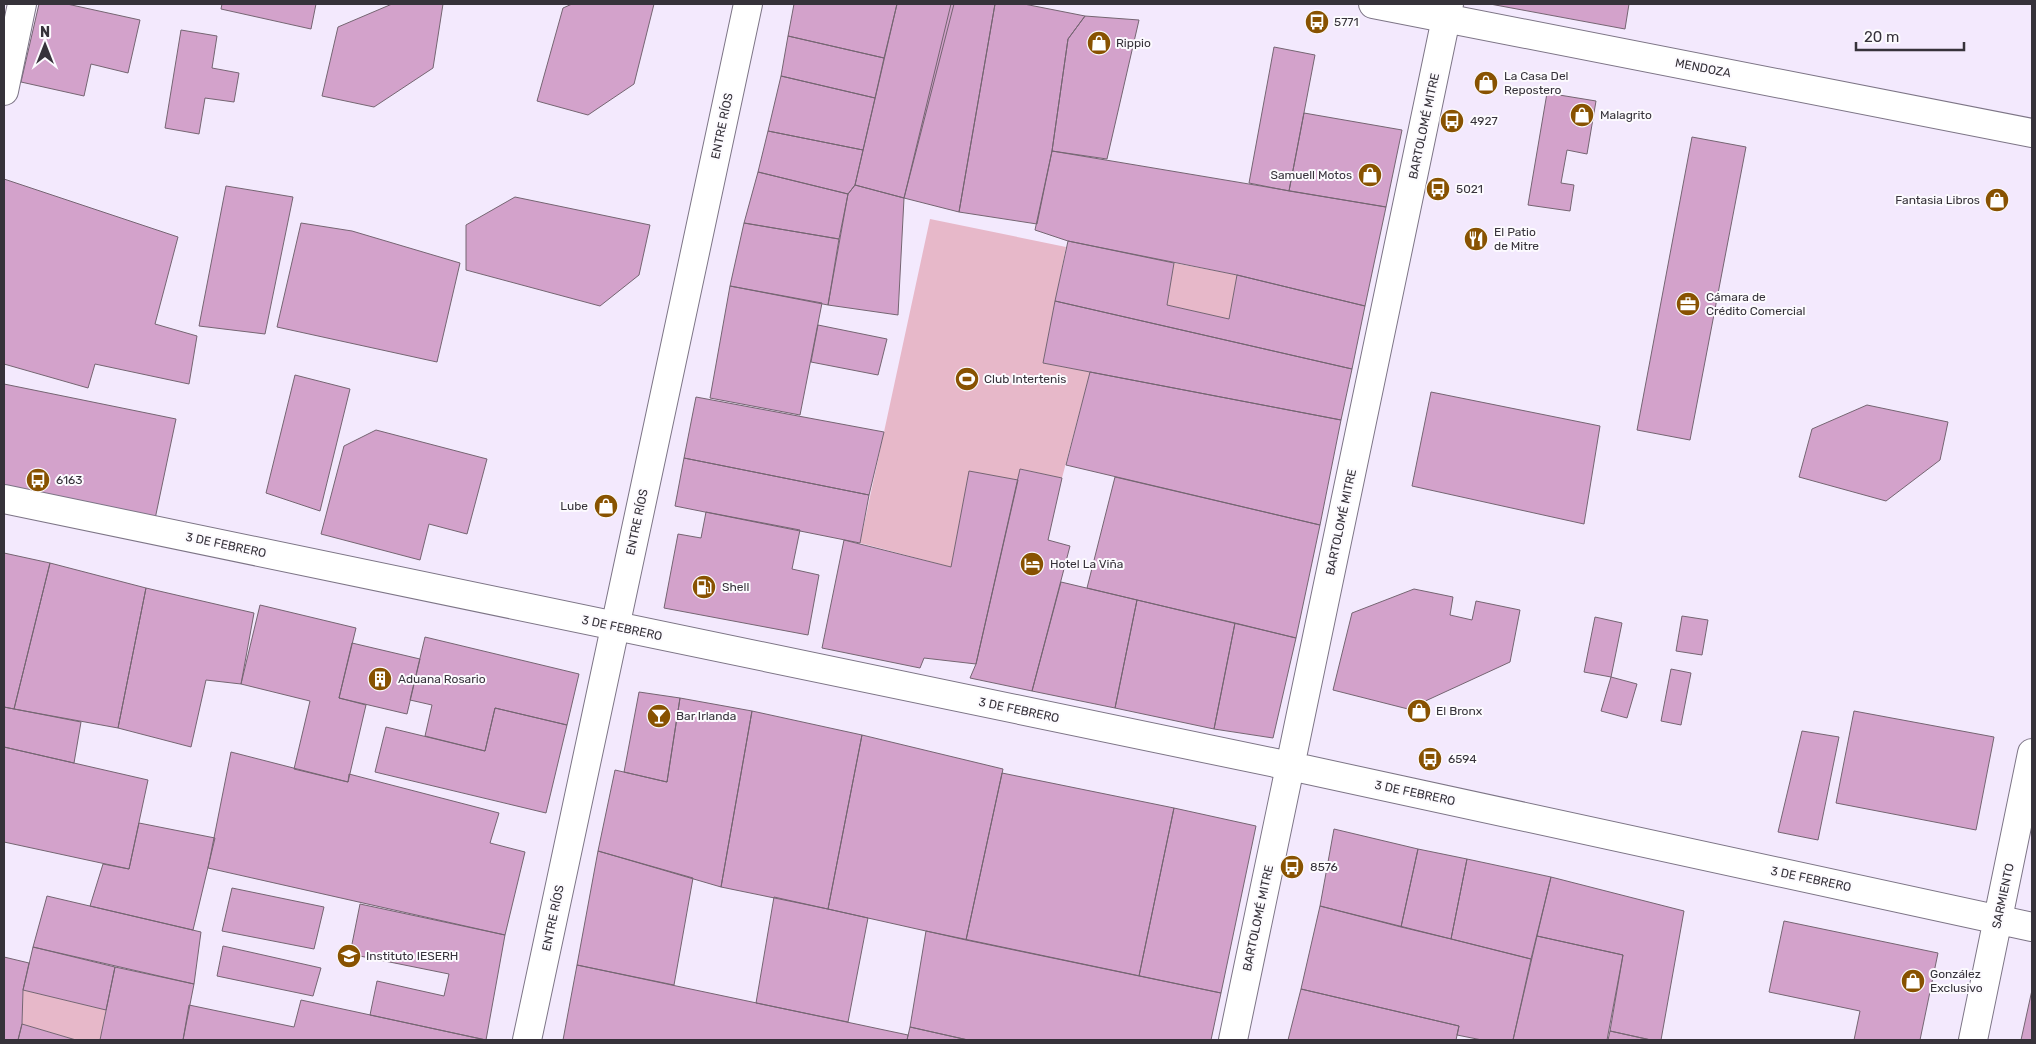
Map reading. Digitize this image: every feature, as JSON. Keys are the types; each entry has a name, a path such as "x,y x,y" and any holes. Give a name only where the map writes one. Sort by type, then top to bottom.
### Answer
{"street":[{"path":"4,91 22,4"},
{"name":"ENTRE RÍOS","path":"527,1040 748,4"},
{"name":"MENDOZA","path":"1373,4 1448,11 2032,133"},
{"name":"BARTOLOMÉ MITRE","path":"1233,1040 1448,11"},
{"name":"3 DE FEBRERO","path":"4,500 1290,766 2032,927"},
{"name":"SARMIENTO","path":"1973,1040 2032,753"}],"shaded area":[{"path":"930,219 1066,247 1043,363 1090,372 1062,478 1021,469 1018,480 969,472 951,567 860,543"},
{"path":"1174,263 1237,275 1229,319 1167,305"},
{"path":"23,990 106,1010 100,1040 76,1040 22,1024"}],"building":[{"path":"39,4 67,4 140,20 128,73 91,64 84,96 21,82"},
{"path":"222,4 316,4 311,29 221,9"},
{"path":"392,4 443,4 433,68 374,107 322,96 338,27"},
{"path":"572,4 654,4 634,84 588,115 537,101 563,8"},
{"path":"794,4 897,4 884,58 788,36"},
{"path":"897,4 954,4 904,198 855,185"},
{"path":"951,4 995,4 959,212 904,198"},
{"path":"995,4 1024,4 1085,16 1068,39 1052,151 1037,224 959,212"},
{"path":"1490,4 1629,4 1625,29"},
{"path":"1085,16 1139,20 1107,159 1052,151 1068,39"},
{"path":"181,30 217,36 212,68 239,73 234,102 205,98 199,134 165,128"},
{"path":"788,36 884,58 875,98 781,76"},
{"path":"1274,47 1315,55 1289,191 1249,183"},
{"path":"781,76 875,98 863,150 768,131"},
{"path":"1547,93 1596,101 1587,154 1567,150 1561,183 1574,185 1570,211 1528,205"},
{"path":"1304,113 1402,130 1386,207 1289,191"},
{"path":"768,131 863,150 855,185 848,194 758,172"},
{"name":"Cámara de Crédito Comercial","path":"1692,137 1746,147 1690,440 1637,430"},
{"path":"1052,151 1386,207 1365,306 1237,275 1068,241 1035,230"},
{"path":"758,172 848,194 839,239 744,223"},
{"path":"4,179 178,237 155,324 197,336 189,384 95,364 88,388 4,364"},
{"path":"855,185 904,198 898,315 828,305 848,194"},
{"path":"226,186 293,197 265,334 199,326"},
{"path":"515,197 650,225 639,275 600,306 466,270 466,225"},
{"path":"301,223 352,231 460,263 437,362 277,327"},
{"path":"744,223 839,239 828,305 730,286"},
{"path":"1068,241 1174,263 1167,305 1229,319 1237,275 1365,306 1352,369 1055,301"},
{"path":"730,286 822,303 800,415 710,398"},
{"path":"1055,301 1352,369 1341,420 1043,363"},
{"path":"818,325 887,339 878,375 811,362"},
{"path":"1090,372 1341,420 1320,525 1066,465"},
{"path":"295,375 350,389 320,511 266,493"},
{"path":"4,384 176,419 155,519 4,489"},
{"path":"1431,392 1600,426 1584,524 1412,486"},
{"path":"696,397 884,432 869,495 684,458"},
{"path":"1867,405 1948,422 1940,460 1886,501 1799,477 1812,429"},
{"path":"376,430 487,459 467,534 429,524 420,560 321,534 344,446"},
{"path":"684,458 869,495 860,543 675,506"},
{"name":"Hotel La Viña","path":"1020,469 1062,478 1048,540 1070,546 1032,691 970,678 976,664"},
{"path":"969,471 1018,480 976,664 924,658 920,668 822,648 844,540 951,567"},
{"path":"1115,477 1320,525 1296,638 1087,588"},
{"path":"706,512 800,530 792,569 819,575 808,635 664,608 678,534 701,538"},
{"path":"4,553 50,563 14,709 4,707"},
{"path":"50,563 146,588 118,728 14,709"},
{"path":"1061,582 1137,600 1115,708 1032,691"},
{"path":"146,588 254,613 241,684 206,680 191,747 118,728"},
{"path":"1414,589 1453,597 1450,615 1472,620 1476,601 1520,610 1510,662 1408,709 1333,690 1352,613"},
{"path":"1137,600 1235,623 1214,729 1115,708"},
{"path":"260,605 356,628 339,698 366,705 348,782 294,769 310,701 241,684"},
{"path":"1682,616 1708,620 1702,655 1676,651"},
{"path":"1595,617 1622,623 1611,677 1584,672"},
{"path":"1235,623 1296,638 1273,738 1214,729"},
{"path":"425,637 579,674 567,725 495,708 485,751 425,736 432,705 410,700"},
{"name":"Aduana Rosario","path":"352,643 420,659 407,714 339,698"},
{"path":"1671,669 1691,673 1681,725 1661,721"},
{"path":"1611,677 1637,684 1627,718 1601,711"},
{"path":"639,692 680,698 667,782 624,772"},
{"path":"680,698 752,711 721,887 598,851 615,770 667,782"},
{"path":"4,707 81,722 74,763 4,747"},
{"path":"495,708 567,725 546,813 375,772 386,727 485,751"},
{"path":"752,711 862,735 828,909 721,887"},
{"path":"1854,711 1994,737 1976,830 1836,803"},
{"path":"1802,731 1839,737 1818,840 1778,832"},
{"path":"862,735 1003,769 966,940 828,909"},
{"path":"4,747 148,780 129,869 4,842"},
{"path":"231,752 348,782 349,774 499,813 490,843 525,852 505,935 208,868"},
{"path":"1002,773 1174,808 1139,976 966,940"},
{"path":"1174,808 1256,826 1221,993 1139,976"},
{"path":"139,823 215,838 193,930 90,906 103,864 129,869"},
{"path":"1334,829 1418,849 1401,927 1320,906"},
{"path":"1418,849 1467,859 1451,939 1401,927"},
{"path":"598,851 693,878 674,985 577,965"},
{"path":"1467,859 1551,877 1531,959 1451,939"},
{"path":"1551,877 1684,911 1661,1040 1651,1040 1610,1031 1623,955 1537,936"},
{"path":"232,888 324,907 314,949 222,931"},
{"path":"47,896 201,932 194,984 33,947"},
{"path":"774,897 868,918 848,1022 756,1003"},
{"path":"360,904 505,935 486,1040 370,1015 377,981 444,996 449,974 350,954"},
{"path":"1320,906 1531,959 1513,1040 1482,1040 1457,1035 1459,1026 1301,989"},
{"path":"1784,921 1938,953 1920,1040 1854,1040 1860,1011 1769,992"},
{"path":"926,931 1221,993 1211,1040 968,1040 910,1027"},
{"path":"1537,936 1623,955 1607,1040 1513,1040"},
{"path":"223,946 321,968 313,996 217,976"},
{"path":"33,947 115,967 106,1010 23,990"},
{"path":"4,957 29,963 23,990 22,1024 18,1040 4,1040"},
{"path":"577,965 908,1035 907,1040 563,1040"},
{"path":"115,967 194,984 183,1040 100,1040"},
{"path":"1301,989 1459,1026 1456,1040 1288,1040"},
{"path":"2032,990 2032,1040 2021,1040"},
{"path":"301,1000 486,1040 183,1040 189,1005 294,1027"},
{"path":"22,1024 76,1040 18,1040"},
{"path":"910,1027 968,1040 907,1040"},
{"path":"1610,1031 1651,1040 1608,1040"}],"place":[{"name":"5771","path":"1317,22"},
{"name":"Rippio","path":"1099,43"},
{"name":"La Casa Del Repostero","path":"1486,83"},
{"name":"Malagrito","path":"1582,115"},
{"name":"4927","path":"1452,121"},
{"name":"Samuell Motos","path":"1370,175"},
{"name":"5021","path":"1438,189"},
{"name":"Fantasia Libros","path":"1997,200"},
{"name":"El Patio de Mitre","path":"1476,239"},
{"name":"Cámara de Crédito Comercial","path":"1688,304"},
{"name":"Club Intertenis","path":"967,379"},
{"name":"6163","path":"38,480"},
{"name":"Lube","path":"606,506"},
{"name":"Hotel La Viña","path":"1032,564"},
{"name":"Shell","path":"704,587"},
{"name":"Aduana Rosario","path":"380,679"},
{"name":"El Bronx","path":"1419,711"},
{"name":"Bar Irlanda","path":"659,716"},
{"name":"6594","path":"1430,759"},
{"name":"8576","path":"1292,867"},
{"name":"Instituto IESERH","path":"349,956"},
{"name":"González Exclusivo","path":"1913,981"}]}
